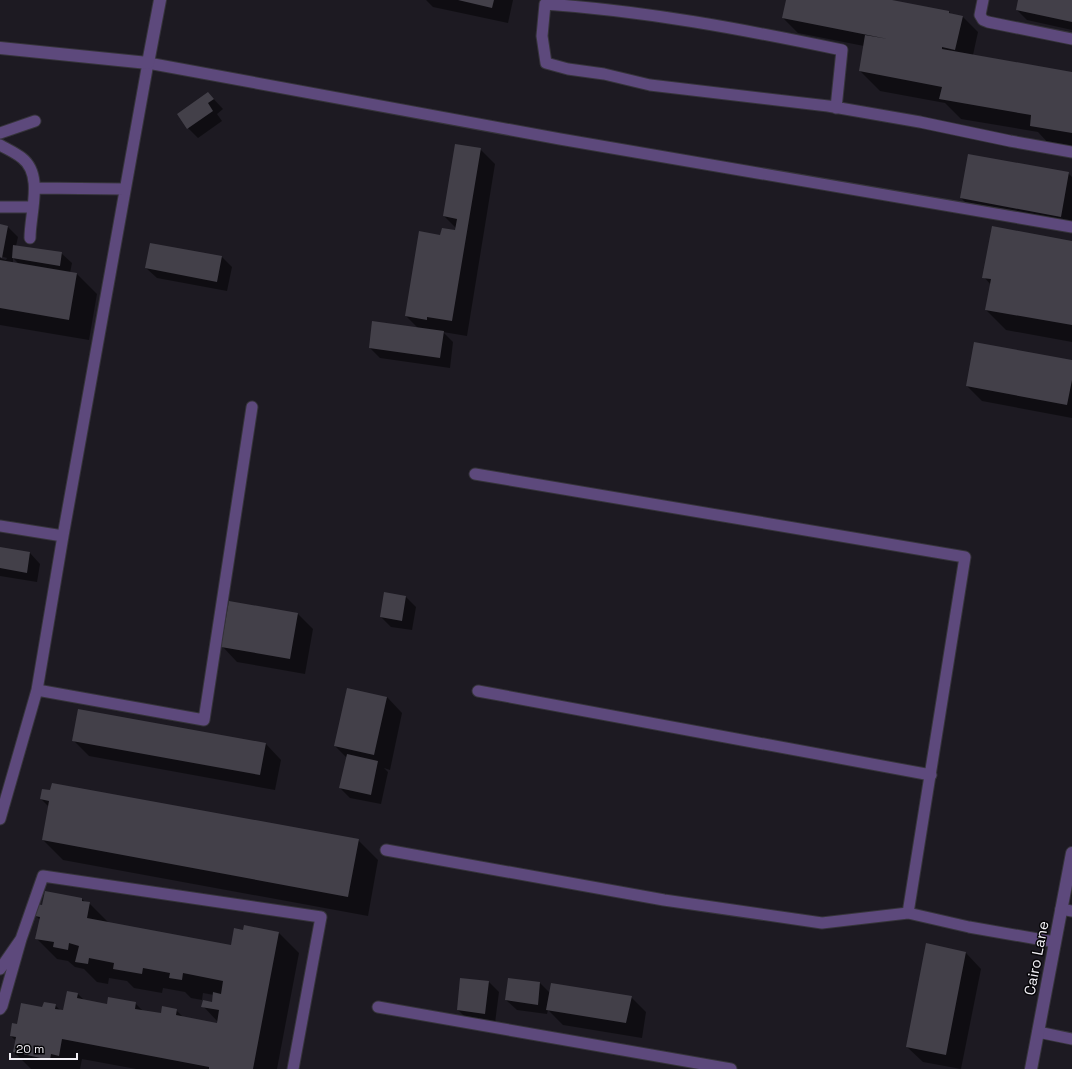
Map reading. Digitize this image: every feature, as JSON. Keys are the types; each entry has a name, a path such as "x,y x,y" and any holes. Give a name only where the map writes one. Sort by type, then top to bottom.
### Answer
{"street":[{"path":"0,48 148,63 160,0"},
{"name":"Cairo Lane","path":"1031,1069 1055,942 1067,910 1072,853"}],"lane":[{"path":"983,0 980,15 983,20 1072,39"},
{"path":"836,108 842,50 753,31 695,21 616,10 545,4 542,36 546,63 568,69 604,74 650,85 836,108 920,122 1010,141 1072,152"},
{"path":"0,819 37,690 63,536 148,63 560,139 1072,227"},
{"path":"0,133 35,121"},
{"path":"0,145 22,158 33,173 35,188 30,223 30,238"},
{"path":"35,188 126,190"},
{"path":"0,207 32,207"},
{"path":"37,690 204,720 252,407"},
{"path":"475,474 966,557 908,913"},
{"path":"0,526 63,536"},
{"path":"478,691 931,775"},
{"path":"386,850 664,900 822,922 908,913 969,927 1055,942"},
{"path":"0,1009 21,939 43,876 321,917 293,1069"},
{"path":"0,969 21,939"},
{"path":"378,1007 731,1069"},
{"path":"1038,1032 1072,1039"}],"building":[{"path":"458,0 494,0 492,8"},
{"path":"786,0 892,0 949,11 949,13 963,16 955,50 942,47 942,49 1072,72 1072,133 1030,126 1031,115 939,99 942,87 859,71 865,35 888,39 782,18"},
{"path":"1018,0 1072,0 1072,22 1016,10"},
{"path":"208,92 214,99 208,103 213,111 187,129 177,114"},
{"path":"455,144 481,148 452,321 427,317 427,320 405,316 419,231 440,235 442,228 455,230 457,219 443,216"},
{"path":"968,154 1069,172 1061,217 960,198"},
{"path":"0,224 8,226 2,258 0,257"},
{"path":"992,226 1072,241 1072,325 985,310 991,279 982,278"},
{"path":"150,243 222,256 217,282 145,268"},
{"path":"13,245 62,252 60,266 12,258"},
{"path":"0,260 77,273 69,320 0,308"},
{"path":"372,321 444,331 440,358 369,348"},
{"path":"974,342 1072,360 1072,380 1067,405 966,386"},
{"path":"0,547 30,552 27,573 0,568"},
{"path":"384,592 406,596 402,621 380,617"},
{"path":"229,601 298,613 290,659 221,647"},
{"path":"347,688 387,697 374,755 334,746"},
{"path":"78,709 266,743 260,775 72,741"},
{"path":"347,754 378,761 371,795 339,788"},
{"path":"52,783 359,839 348,897 42,840 49,801 40,799 42,789 50,790"},
{"path":"45,891 82,898 82,901 90,902 87,918 231,945 234,928 243,930 244,925 279,932 253,1069 209,1069 209,1067 62,1039 59,1056 51,1054 50,1060 13,1052 16,1037 10,1036 12,1023 17,1024 21,1003 42,1007 44,1002 56,1004 55,1009 63,1010 67,991 78,993 77,998 107,1004 108,997 136,1002 135,1009 161,1013 162,1006 177,1009 176,1015 217,1023 219,1010 201,1007 203,1000 212,1002 213,992 221,994 223,981 183,973 182,980 169,978 170,973 143,968 142,974 113,969 114,963 89,958 88,964 75,962 79,946 69,943 68,950 53,947 54,942 35,939 40,917 35,916 37,904 42,905"},
{"path":"926,943 966,952 946,1055 906,1047"},
{"path":"460,978 489,981 485,1014 457,1010"},
{"path":"508,978 540,982 538,1005 505,1000"},
{"path":"551,983 632,996 626,1023 546,1010"}]}
